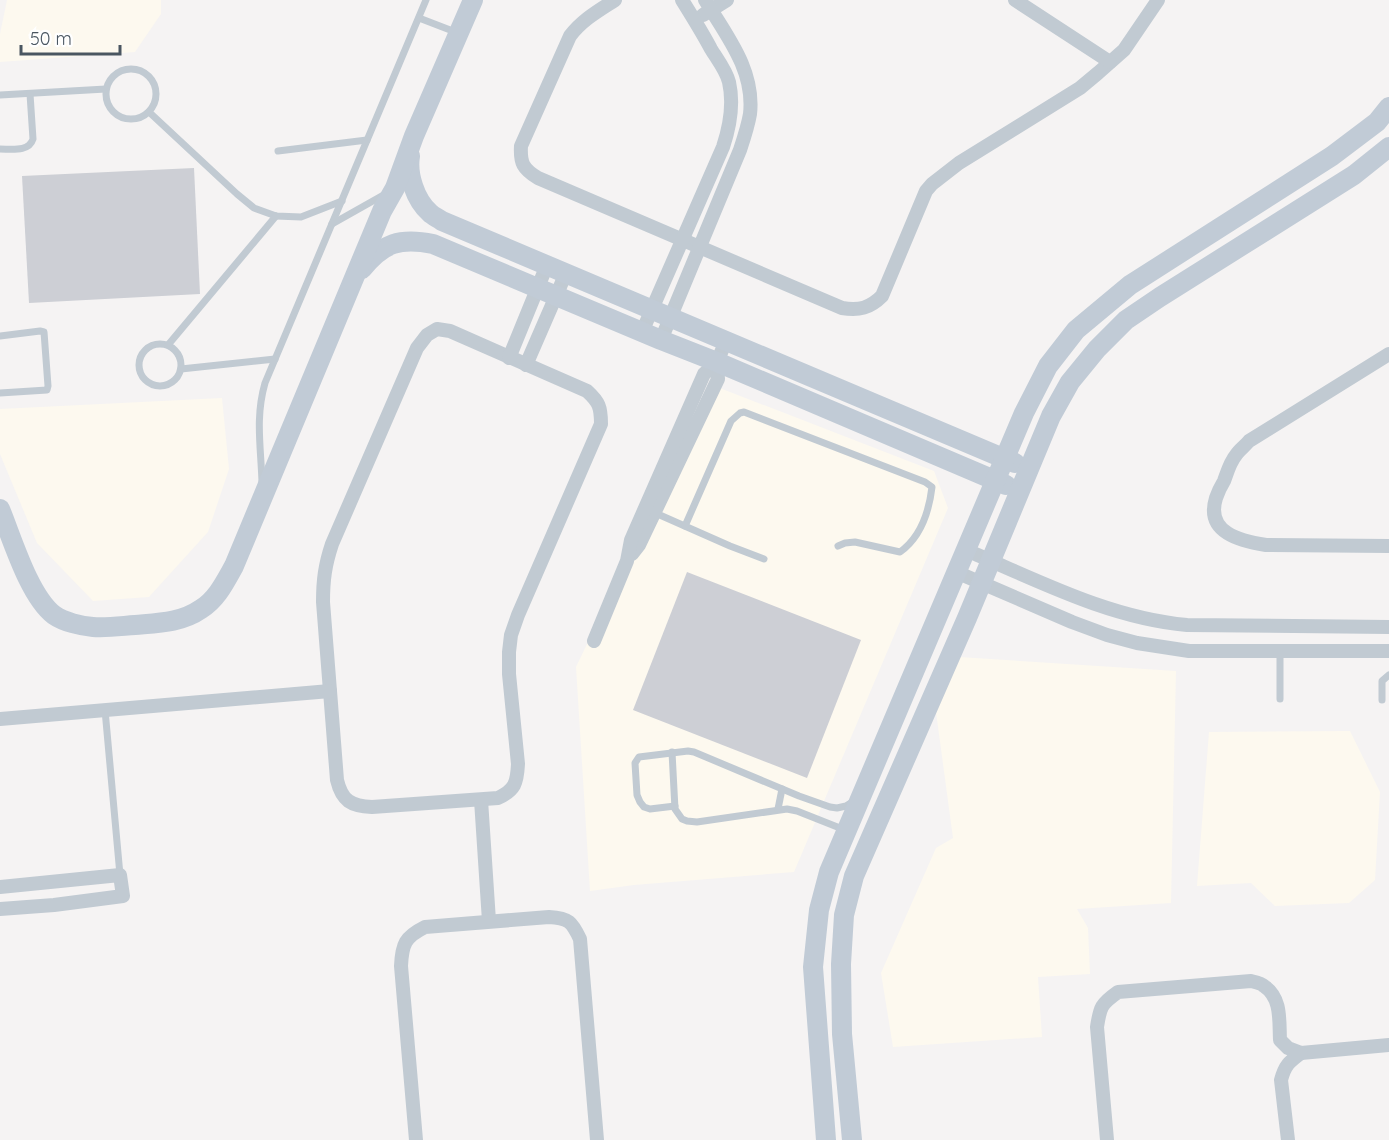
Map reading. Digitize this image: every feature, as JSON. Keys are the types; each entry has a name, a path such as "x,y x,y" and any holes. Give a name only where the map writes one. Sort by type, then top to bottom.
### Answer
{"street":[{"path":"0,509 29,582 41,602 55,616 92,627 113,627 171,621 186,617 212,601 234,566 382,211 395,188 414,136 472,0"},
{"path":"615,0 590,15 570,36 521,146 520,156 528,172 842,308 855,310 866,308 882,297 926,191 932,184 959,163 1080,88 1124,50 1158,0"},
{"path":"642,332 723,147 730,114 731,97 728,80 721,64 682,0"},
{"path":"694,20 708,5 727,0"},
{"path":"1014,0 1110,62"},
{"path":"661,340 740,150 747,131 750,112 750,90 746,71 736,50 708,5"},
{"path":"826,1140 813,967 819,910 829,872 1004,459 1048,366 1076,330 1130,285 1332,156 1377,122 1389,108"},
{"path":"414,136 409,164 411,178 421,201 429,212 442,221 1029,469"},
{"path":"852,1140 842,1034 841,964 844,915 854,876 1051,416 1070,382 1097,348 1126,320 1354,175 1389,147"},
{"path":"353,281 371,258 382,249 404,241 433,244 1020,491"},
{"path":"509,358 547,265"},
{"path":"526,365 566,273"},
{"path":"437,329 450,331 526,365 586,391 597,401 601,412 601,424 522,604 511,635 508,674 519,764 518,778 514,788 498,798 372,807 354,804 340,792 337,780 323,602 323,581 332,544 417,348 428,335 437,329"},
{"path":"594,640 627,561 631,540 650,511 704,374 717,362 726,341"},
{"path":"1389,354 1249,441 1234,456 1215,499 1214,512 1216,521 1223,530 1247,542 1266,545 1389,546"},
{"path":"966,550 1093,603 1142,619 1163,623 1187,626 1389,627"},
{"path":"956,572 1072,621 1137,643 1189,651 1389,651"},
{"path":"0,719 330,691"},
{"path":"480,800 489,921"},
{"path":"0,887 120,875 123,896 0,909"},
{"path":"416,1140 401,966 402,953 407,939 425,927 560,917 574,926 580,939 597,1140"},
{"path":"1107,1140 1097,1027 1100,1011 1105,1001 1118,992 1251,981 1264,986 1278,1003 1280,1040 1288,1048 1301,1053 1389,1045"},
{"path":"1288,1140 1281,1080 1283,1071 1289,1062 1301,1053"}],"lane":[{"path":"262,499 259,414 265,383 426,0"},
{"path":"418,18 458,34"},
{"path":"127,68 135,68 149,76 154,82 156,98 149,112 134,119 119,116 112,111 105,97 105,89 113,75 127,68"},
{"path":"0,95 105,89"},
{"path":"0,149 22,148 31,144 33,139 30,94"},
{"path":"149,112 254,208 276,216 301,217 342,201"},
{"path":"278,151 367,140"},
{"path":"332,224 395,188"},
{"path":"168,345 276,216"},
{"path":"0,336 44,332 48,386 47,390 0,393"},
{"path":"154,345 168,345 179,355 181,369 173,381 160,386 146,380 140,368 140,360 148,348 154,345"},
{"path":"181,369 275,359"},
{"path":"685,526 731,421 744,412 925,482 932,487 922,527 914,540 900,552 855,542 838,546"},
{"path":"650,511 764,559"},
{"path":"1280,650 1280,699"},
{"path":"1382,700 1382,681 1389,675"},
{"path":"105,710 120,875"},
{"path":"675,806 650,809 644,807 637,795 636,759 641,756 688,751 830,807 846,806 861,796"},
{"path":"672,752 675,806 677,814 682,819 697,822 787,808 846,831"},
{"path":"778,809 782,789"}],"shaded area":[{"path":"7,0 161,0 161,14 135,52 0,62 0,34"},
{"path":"712,385 934,471 948,508 794,872 634,885 590,891 576,667"},
{"path":"222,398 229,469 208,532 149,597 93,601 37,543 0,454 0,409"},
{"path":"959,657 1176,671 1171,903 1077,909 1088,928 1090,974 1038,977 1042,1037 893,1047 881,973 936,848 953,838 936,712"},
{"path":"1350,731 1380,792 1375,880 1349,903 1275,906 1251,883 1197,886 1209,732"}],"building":[{"path":"194,168 200,294 29,303 22,176"},
{"path":"687,572 861,640 807,778 633,710"}]}
